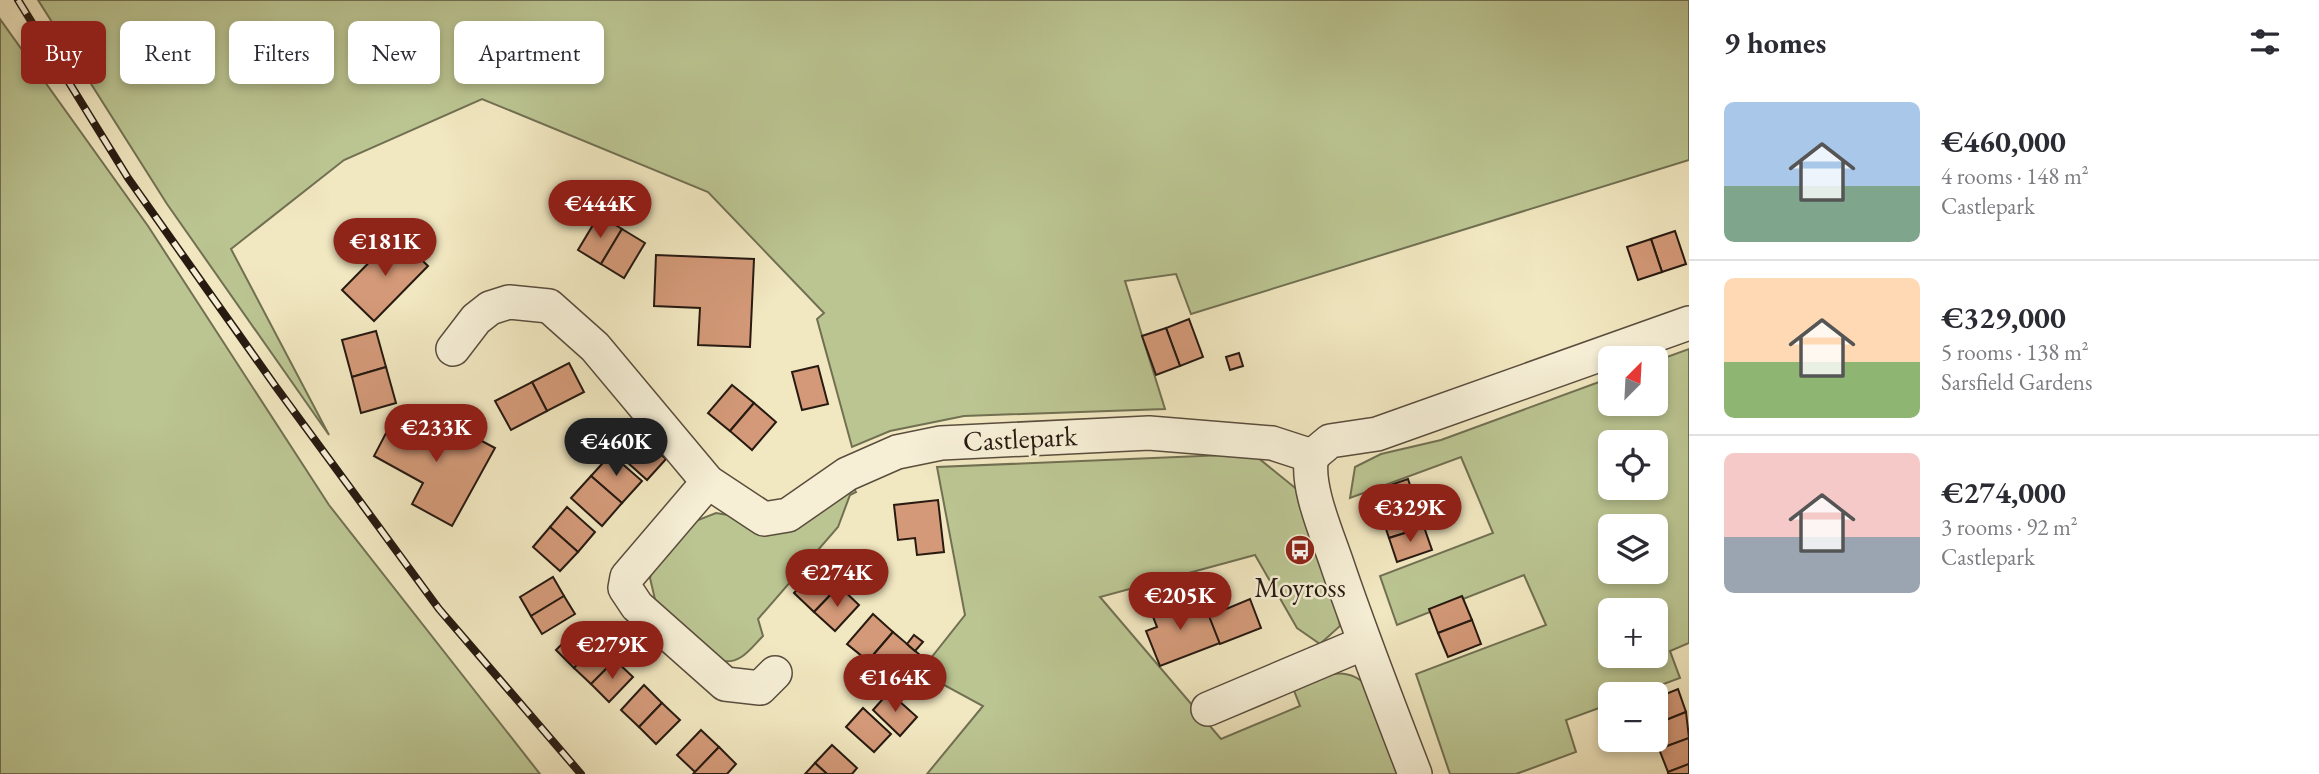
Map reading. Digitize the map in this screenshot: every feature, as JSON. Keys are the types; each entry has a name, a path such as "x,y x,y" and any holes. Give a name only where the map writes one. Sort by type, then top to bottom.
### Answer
{"street":[{"name":"Castlepark","path":"453,349 476,319 490,308 509,302 549,306 595,347 708,482 764,519 788,515 847,474 897,452 941,443 1149,433 1272,443 1312,456"},
{"path":"1415,774 1364,643 1310,476 1312,456 1330,442 1377,434 1689,323"},
{"path":"708,482 627,577 625,588 637,606 725,684 760,688 775,673"},
{"path":"1208,709 1364,643"}],"green space":[{"path":"38,0 1689,0 1689,160 1191,314 1176,274 1125,281 1165,409 964,416 890,431 852,447 817,319 824,313 708,192 482,99 344,160 231,249 329,435 167,204 91,84 106,84 106,21 51,21"},
{"path":"0,19 21,48 21,84 46,84 148,226 329,505 540,774 0,774"},
{"path":"1689,349 1689,643 1670,651 1680,678 1668,682 1598,682 1598,708 1566,720 1576,752 1516,774 1450,774 1416,674 1546,625 1524,575 1397,625 1380,576 1493,533 1461,457 1350,498 1355,467 1381,454 1441,440 1598,382 1598,416 1668,416 1668,357"},
{"path":"1225,455 1257,457 1299,491 1334,595 1340,626 1320,644 1297,628 1255,555 1100,597 1221,739 1300,706 1293,688 1323,676 1351,675 1369,688 1400,774 927,774 983,706 920,672 965,615 937,467"},
{"path":"853,487 856,492 850,495 838,527 758,619 763,636 740,658 722,661 657,608 650,578 653,567 693,522 716,513 728,515"}],"building":[{"path":"599,215 622,229 601,264 578,250"},
{"path":"622,229 645,243 624,278 601,264"},
{"path":"1675,231 1686,264 1662,272 1651,239"},
{"path":"396,235 428,266 374,321 342,290"},
{"path":"1651,239 1662,272 1638,280 1627,247"},
{"path":"656,255 754,259 750,347 698,345 700,308 654,306"},
{"path":"1189,319 1203,357 1180,366 1166,328"},
{"path":"1166,328 1180,366 1156,375 1142,336"},
{"path":"376,331 386,367 352,377 342,340"},
{"path":"1239,353 1243,366 1230,370 1226,357"},
{"path":"569,363 584,392 547,411 532,382"},
{"path":"818,366 828,404 802,410 792,372"},
{"path":"386,367 396,403 361,413 352,377"},
{"path":"532,382 547,411 511,430 495,401"},
{"path":"732,385 754,403 730,431 708,413"},
{"path":"754,403 776,422 752,450 730,431"},
{"path":"397,412 447,439 454,426 495,448 452,526 412,504 423,483 374,456"},
{"path":"635,432 666,459 647,480 617,453"},
{"path":"611,454 642,481 622,503 591,476"},
{"path":"591,476 622,503 602,526 571,498"},
{"path":"1408,479 1416,503 1381,514 1373,491"},
{"path":"938,500 944,552 917,555 915,538 898,540 894,505"},
{"path":"1416,503 1424,527 1389,538 1381,514"},
{"path":"567,507 595,532 578,552 550,527"},
{"path":"550,527 578,552 560,571 533,547"},
{"path":"1424,527 1432,550 1397,562 1389,538"},
{"path":"818,567 839,586 814,612 794,593"},
{"path":"553,577 564,596 531,616 520,597"},
{"path":"839,586 859,605 835,631 814,612"},
{"path":"564,596 575,614 542,634 531,616"},
{"path":"1462,596 1472,620 1438,633 1429,609"},
{"path":"1179,598 1186,615 1206,607 1220,643 1160,666 1146,631 1157,627 1150,609"},
{"path":"1250,599 1261,628 1220,644 1209,616"},
{"path":"873,614 893,632 868,661 847,644"},
{"path":"1472,620 1481,644 1448,657 1438,633"},
{"path":"580,626 598,643 574,668 556,650"},
{"path":"893,632 920,655 901,677 894,672 889,679 868,661"},
{"path":"914,635 923,642 915,651 907,644"},
{"path":"598,643 615,660 591,684 574,668"},
{"path":"615,660 633,677 609,702 591,684"},
{"path":"644,685 662,703 639,727 621,710"},
{"path":"1678,689 1686,712 1668,719 1668,693"},
{"path":"889,692 917,717 900,736 873,710"},
{"path":"662,703 680,720 656,744 639,727"},
{"path":"863,708 891,734 874,752 846,727"},
{"path":"1686,712 1689,738 1668,746 1668,719"},
{"path":"701,730 719,747 695,772 677,755"},
{"path":"1689,738 1689,764 1668,772 1660,752 1668,752 1668,746"},
{"path":"832,745 857,768 852,774 827,774 815,763"},
{"path":"719,747 736,764 727,774 693,774"},
{"path":"815,763 827,774 805,774"},
{"path":"1689,764 1689,774 1668,774 1668,772"}],"railway":[{"path":"18,0 128,178 276,387 439,609 581,774"}],"place":[{"name":"Moyross","path":"1300,550"}]}
